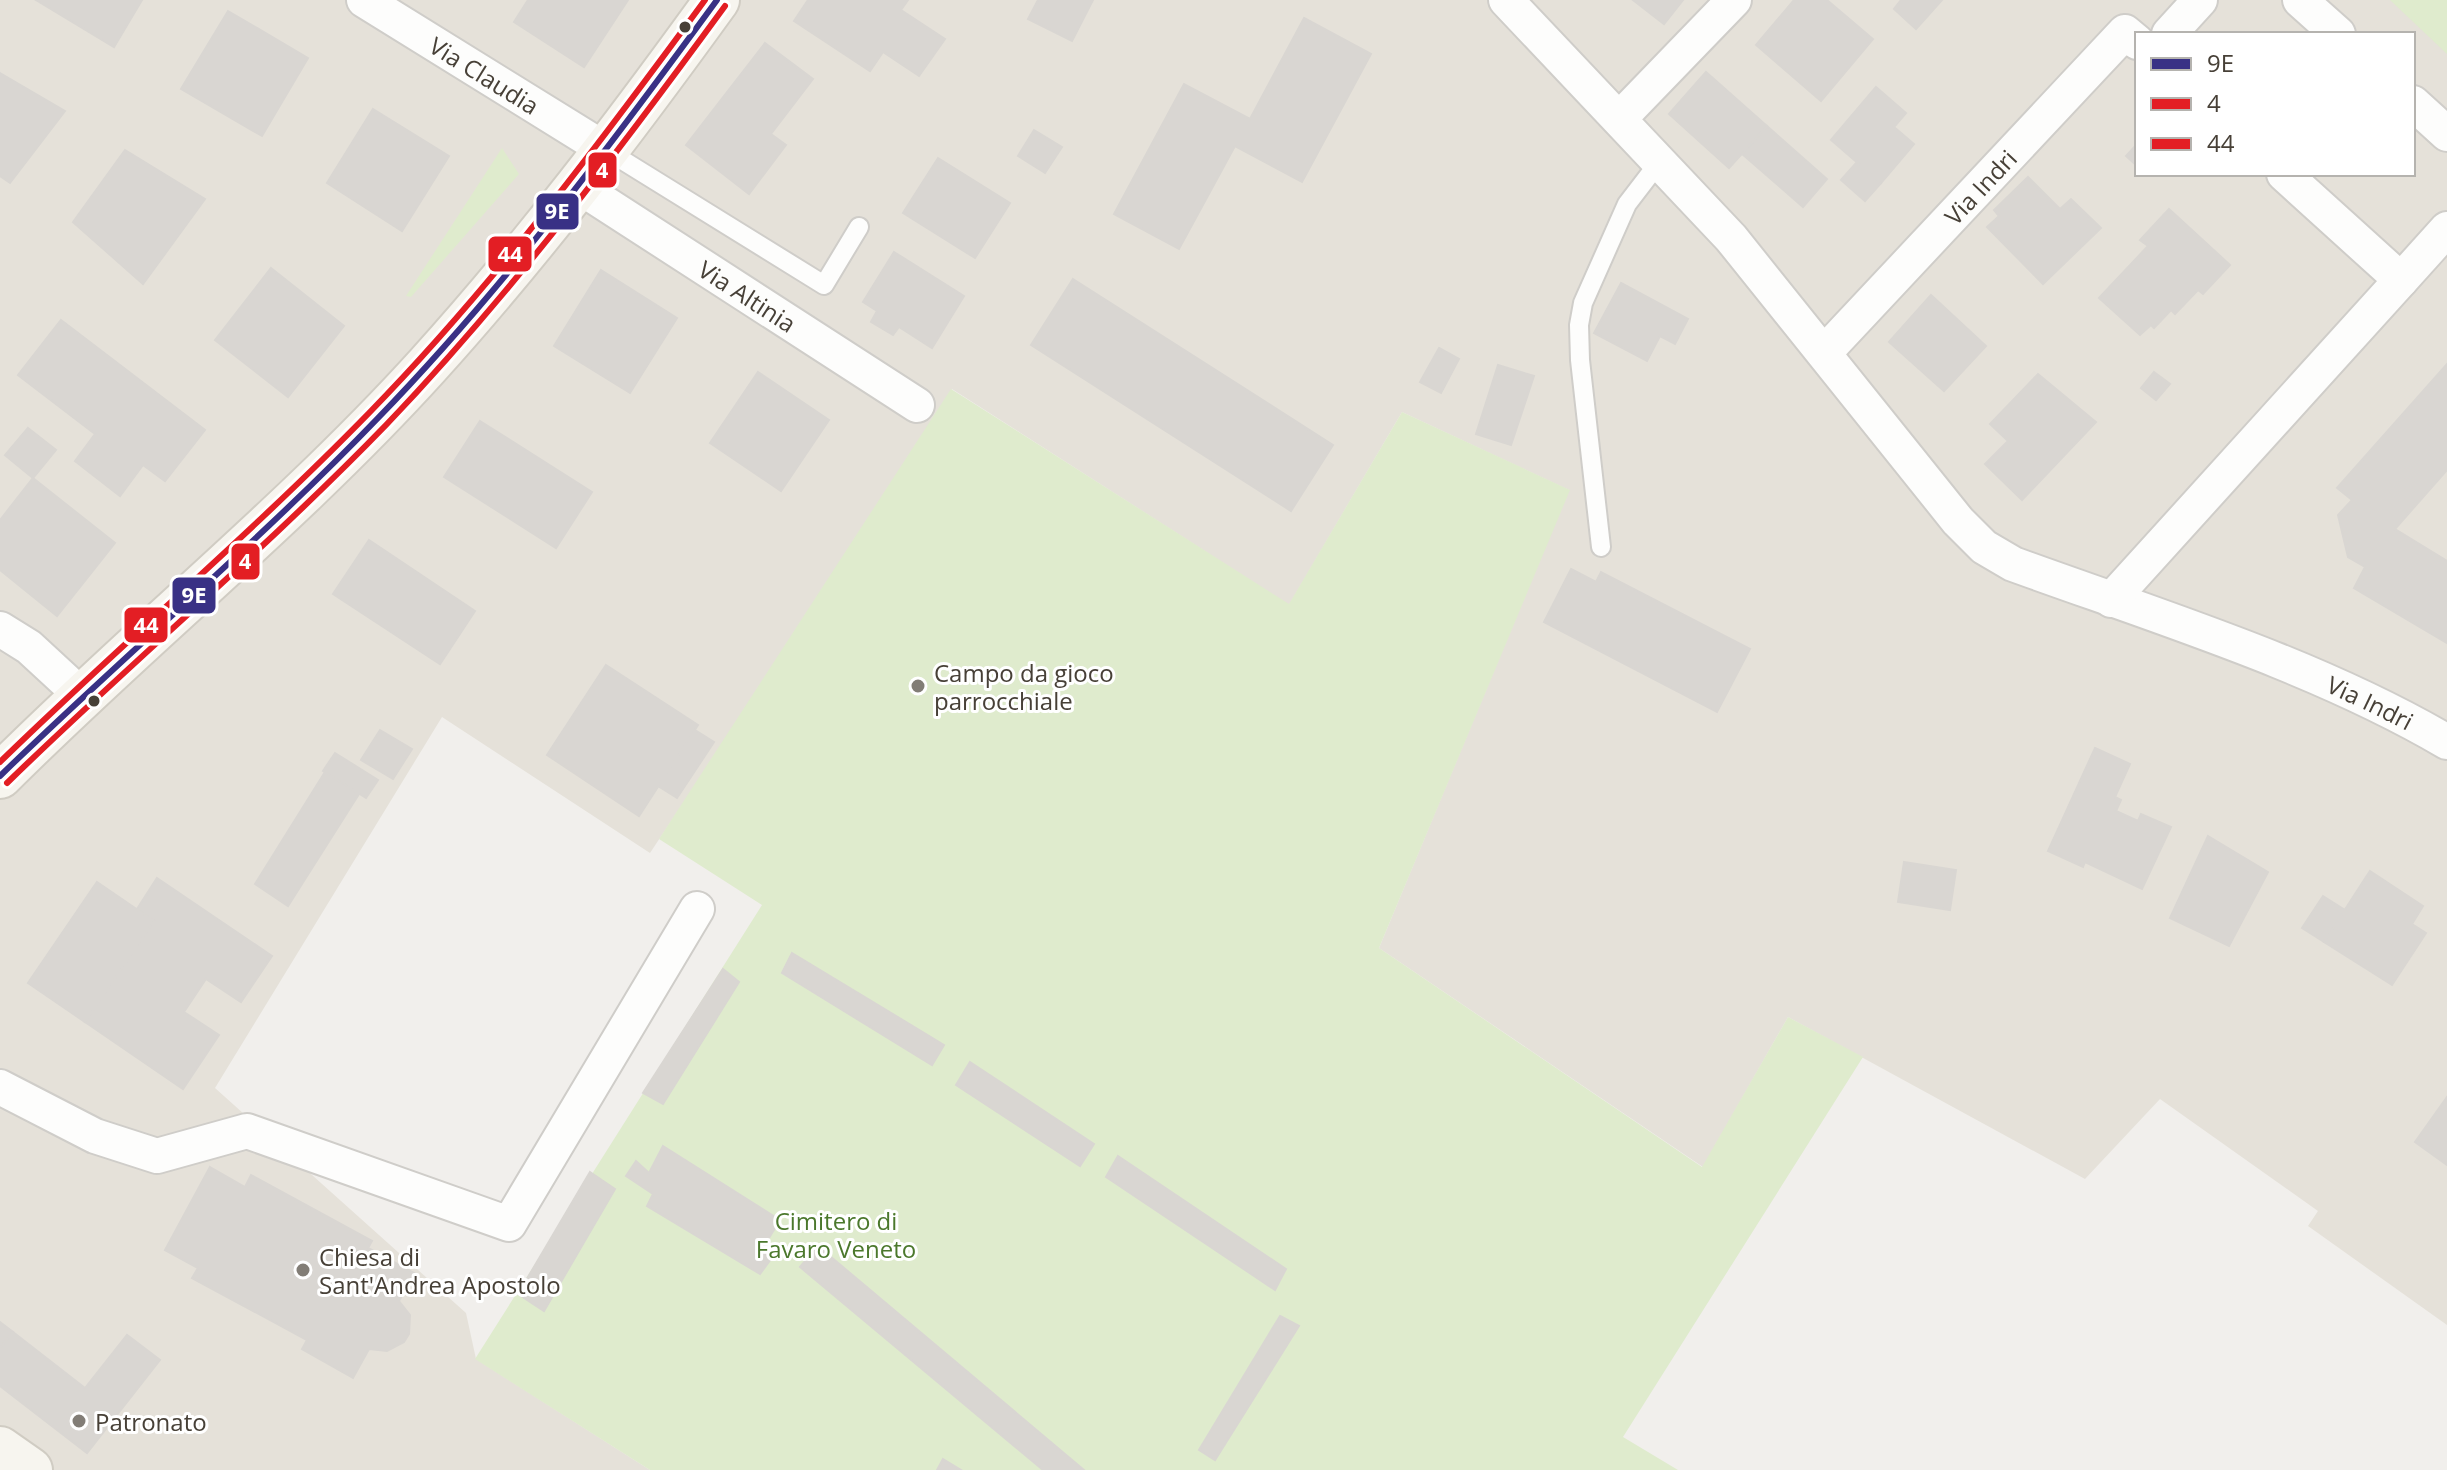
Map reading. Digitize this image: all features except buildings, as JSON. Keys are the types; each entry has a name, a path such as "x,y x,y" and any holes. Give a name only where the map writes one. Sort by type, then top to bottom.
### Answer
{"main road":[{"path":"0,776 81,695 306,488 427,366 578,186 717,0"},
{"path":"0,1449 30,1470"}],"street":[{"name":"Via Claudia","path":"364,0 606,150"},
{"name":"Via Indri","path":"1506,0 1731,238 1958,521 1984,547 2013,564 2306,674 2370,701 2447,742"},
{"path":"1620,118 1734,0"},
{"path":"2171,32 2200,0"},
{"path":"2300,0 2336,32"},
{"name":"Via Indri","path":"1824,353 2125,32 2135,40"},
{"path":"2415,105 2447,134"},
{"path":"2286,176 2401,280"},
{"name":"Via Altinia","path":"578,186 917,405"},
{"path":"2111,600 2447,229"},
{"path":"0,629 29,647 81,695"},
{"path":"0,1087 95,1136 157,1156 216,1136 247,1131 509,1224 697,909"}],"lane":[{"path":"606,150 824,285 859,227"},
{"path":"1601,547 1580,360 1579,325 1583,303 1627,204 1660,161"}],"shaded area":[{"path":"0,0 2447,0 2447,1325 2308,1226 2318,1211 2160,1099 2085,1179 1788,1017 1703,1167 1379,948 1569,490 1402,412 1289,605 952,389 823,592 650,853 442,717 215,1088 466,1313 476,1359 650,1470 0,1470"}],"green space":[{"path":"2390,0 2447,0 2447,54"},
{"path":"502,148 519,174 411,297 406,296"},
{"name":"Cimitero di Favaro Veneto","path":"951,389 1289,604 1402,412 1570,490 1379,948 1702,1167 1788,1017 1863,1057 1623,1437 1678,1470 650,1470 475,1359 762,905 659,839"}],"transit line":[{"name":"44","path":"0,762 279,502 415,365 544,212 705,0"},
{"name":"9E","path":"0,776 286,510 424,369 555,215 717,0"},
{"name":"4","path":"7,783 293,517 432,376 562,221 725,6"}],"place":[{"name":"Campo da gioco parrocchiale","path":"918,686"},
{"name":"Chiesa di Sant'Andrea Apostolo","path":"303,1270"},
{"name":"Patronato","path":"79,1421"}]}
